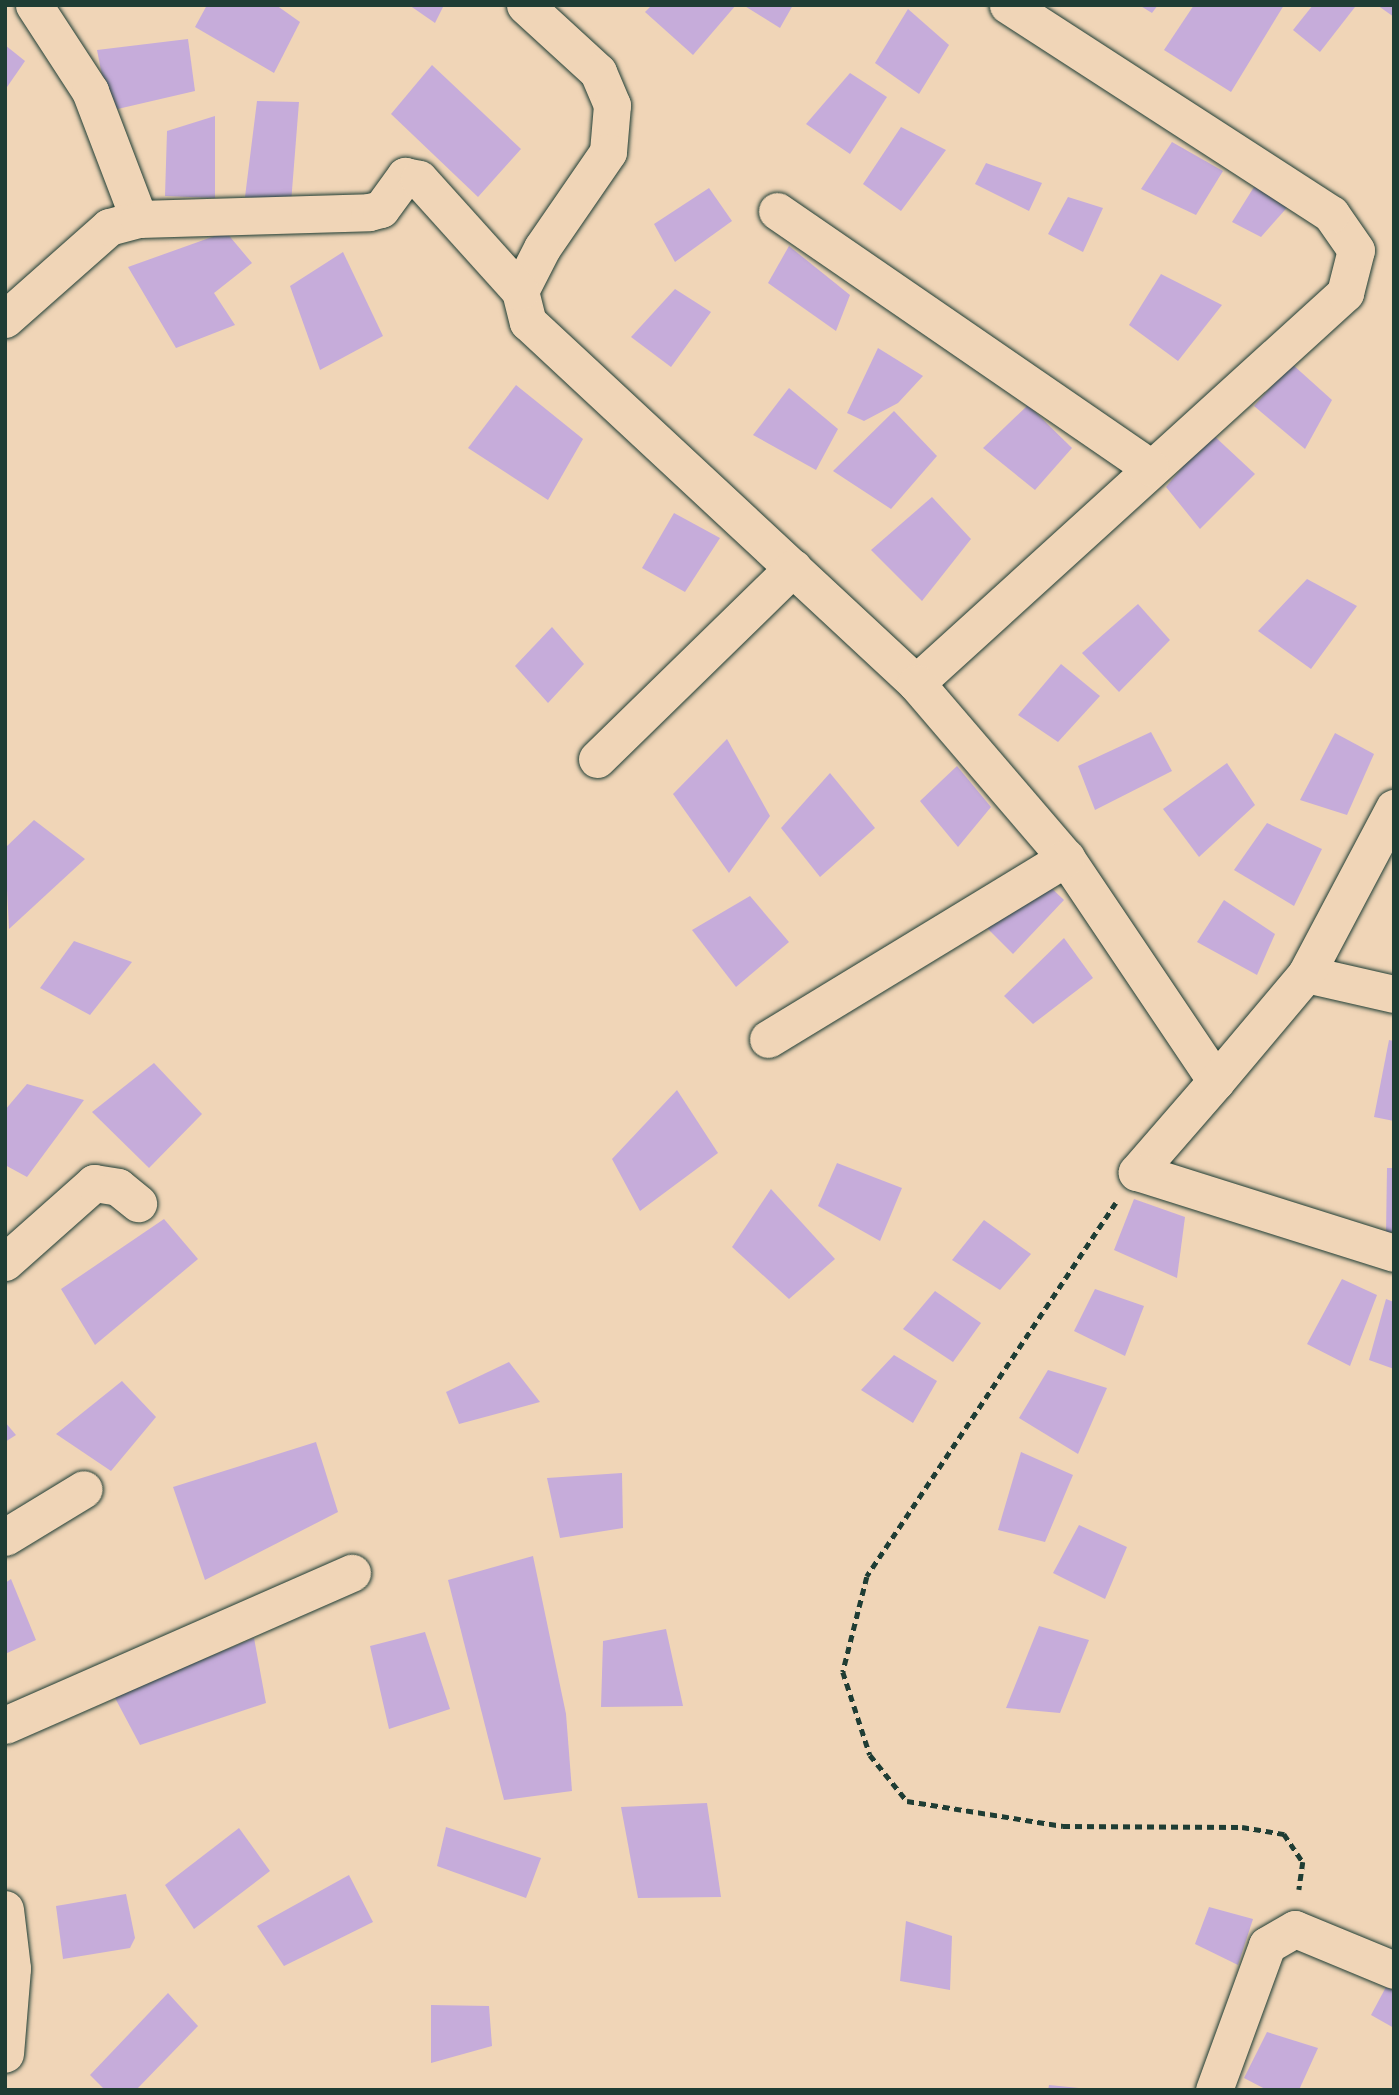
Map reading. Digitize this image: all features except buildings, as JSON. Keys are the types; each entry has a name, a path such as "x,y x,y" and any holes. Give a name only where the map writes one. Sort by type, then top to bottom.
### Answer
{"street":[{"path":"34,5 90,91 139,219"},
{"path":"520,290 542,248 608,152 612,105 598,72 525,5"},
{"path":"916,683 1149,467 1345,293 1356,250 1331,214 1008,5"},
{"path":"5,319 109,226 139,219 369,212 381,209 405,176 419,179 520,290 528,322 916,683 1066,858 1216,1081"},
{"path":"777,211 1149,467"},
{"path":"597,759 793,568"},
{"path":"1394,808 1306,974 1137,1172 1394,1254"},
{"path":"768,1039 1066,858"},
{"path":"1306,974 1394,994"},
{"path":"5,1262 94,1183 118,1187 138,1203"},
{"path":"5,1537 84,1489"},
{"path":"5,1725 352,1573"},
{"path":"5,1910 12,1969 5,2054"},
{"path":"1214,2090 1267,1945 1295,1929 1394,1970"}],"path":[{"path":"1137,1172 867,1577 843,1672 870,1755 907,1801 1063,1826 1242,1828 1284,1834 1303,1862 1295,1929"}]}
